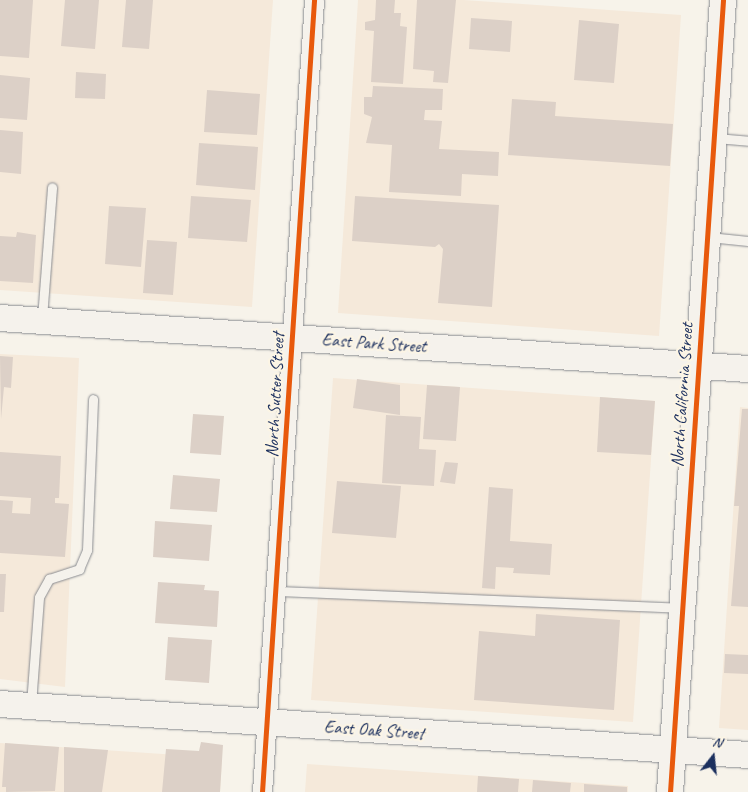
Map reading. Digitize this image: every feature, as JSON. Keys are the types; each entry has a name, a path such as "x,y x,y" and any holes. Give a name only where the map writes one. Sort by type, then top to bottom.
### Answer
{"street":[{"name":"North Sutter Street","path":"262,792 277,591 314,0"},
{"name":"North California Street","path":"670,792 723,0"},
{"name":"East Park Street","path":"0,318 748,369"},
{"name":"East Oak Street","path":"0,704 748,755"}],"lane":[{"path":"714,138 748,141"},
{"path":"42,320 52,187"},
{"path":"706,237 748,241"},
{"path":"31,706 39,597 49,579 79,569 87,550 93,399"},
{"path":"277,591 682,608"}],"shaded area":[{"path":"0,0 273,0 252,307 0,290"},
{"path":"358,0 464,0 681,15 659,336 338,313"},
{"path":"0,354 79,358 65,687 0,679"},
{"path":"333,378 655,401 633,722 311,700"},
{"path":"740,407 748,408 748,730 719,728"},
{"path":"0,743 222,758 220,792 0,792"},
{"path":"307,764 628,786 628,792 305,792"}],"building":[{"path":"0,0 33,0 29,58 0,56"},
{"path":"65,0 99,0 95,49 61,46"},
{"path":"126,0 153,0 149,49 122,47"},
{"path":"376,0 395,0 394,13 401,13 400,26 407,27 403,84 371,82 374,31 365,30 365,22 375,20"},
{"path":"417,0 456,0 448,83 433,82 434,71 413,69"},
{"path":"471,18 512,21 510,52 469,49"},
{"path":"579,20 619,24 614,83 574,80"},
{"path":"76,72 106,74 105,99 75,98"},
{"path":"0,75 30,78 27,120 0,118"},
{"path":"373,86 443,89 442,110 425,110 424,120 442,121 439,149 499,152 498,176 462,174 461,196 389,192 392,145 366,143 372,117 364,114 364,97 372,97"},
{"path":"207,90 260,94 257,135 204,132"},
{"path":"512,99 556,102 555,116 673,124 670,166 508,155"},
{"path":"0,130 23,132 21,174 0,172"},
{"path":"199,143 258,147 255,190 196,185"},
{"path":"191,196 251,200 247,242 188,238"},
{"path":"355,196 499,205 492,307 438,303 443,249 439,244 435,247 352,241"},
{"path":"109,206 146,208 141,267 105,264"},
{"path":"17,232 36,235 33,283 0,281 0,236 16,237"},
{"path":"147,240 177,242 173,295 143,293"},
{"path":"0,356 13,357 11,388 4,387 1,419"},
{"path":"357,379 400,385 400,415 353,408"},
{"path":"427,385 460,387 456,441 423,439"},
{"path":"600,397 655,401 651,455 597,452"},
{"path":"742,409 748,409 748,607 731,606 739,506 734,506"},
{"path":"193,414 224,416 221,455 190,453"},
{"path":"386,415 421,417 419,449 436,450 434,486 382,483"},
{"path":"0,452 61,456 59,498 55,498 55,503 69,504 65,557 0,553 0,500 13,501 12,513 30,514 31,498 0,496"},
{"path":"445,462 458,463 455,484 440,482"},
{"path":"173,475 220,479 217,512 170,509"},
{"path":"337,481 401,486 396,538 332,533"},
{"path":"489,487 513,489 510,541 552,544 550,575 513,573 514,568 496,567 495,589 482,588"},
{"path":"155,521 212,525 209,561 153,557"},
{"path":"0,574 6,574 4,612 0,612"},
{"path":"158,582 205,585 204,590 219,591 217,627 155,623"},
{"path":"536,614 620,620 614,710 474,700 479,631 535,636"},
{"path":"168,637 212,640 209,683 165,680"},
{"path":"725,654 748,655 748,674 724,673"},
{"path":"201,742 223,745 220,792 162,792 166,749 199,751"},
{"path":"5,743 59,747 55,791 6,792 6,787 2,787"},
{"path":"64,747 108,750 102,792 64,792"},
{"path":"478,776 519,779 518,792 477,792"},
{"path":"533,780 571,783 570,792 532,792"},
{"path":"584,784 627,787 627,792 584,792"}],"cycle path":[{"path":"262,792 314,0"},
{"path":"670,792 723,0"}]}
